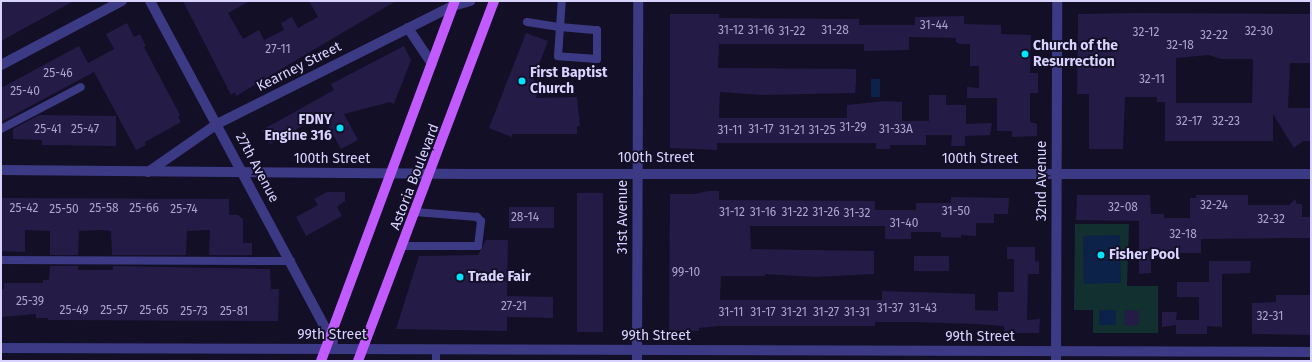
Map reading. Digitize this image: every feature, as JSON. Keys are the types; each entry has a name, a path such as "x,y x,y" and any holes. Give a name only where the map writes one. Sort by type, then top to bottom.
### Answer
{"main road":[{"name":"Astoria Boulevard","path":"358,361 431,174 494,1"},
{"name":"Astoria Boulevard","path":"321,361 454,3"}],"street":[{"path":"1,65 122,1"},
{"name":"27th Avenue","path":"150,1 244,172 337,349"},
{"name":"Kearney Street","path":"148,172 217,124 408,28 454,3 470,1"},
{"name":"31st Avenue","path":"637,361 638,1"},
{"name":"32nd Avenue","path":"1056,356 1057,1"},
{"path":"408,28 432,64"},
{"name":"100th Street","path":"1,170 431,174 637,172 1311,174"},
{"name":"99th Street","path":"1,348 637,350 1056,356 1311,352"}],"lane":[{"path":"527,22 560,27 597,30 597,59 558,56 560,27 562,1"},
{"path":"1,129 81,87"},
{"path":"403,246 478,246 481,221 477,217 415,212"},
{"path":"1,260 291,261"},
{"path":"436,349 436,361"}],"green space":[{"name":"Fisher Pool","path":"1075,224 1129,224 1127,286 1158,286 1158,333 1093,333 1093,310 1074,310"}],"water":[{"path":"871,79 880,79 880,97 871,97"},
{"path":"1120,235 1121,283 1084,284 1083,236"},
{"path":"1099,310 1116,310 1116,325 1099,325"}],"building":[{"path":"1,1 74,1 1,41"},
{"path":"183,1 250,1 228,13 243,39 259,30 264,40 284,30 281,23 292,17 298,28 318,17 309,1 396,1 236,96 235,92 231,95"},
{"path":"670,14 719,14 719,18 859,19 859,25 915,25 915,17 964,16 964,24 1001,25 1001,34 1031,35 1030,73 1038,73 1038,93 1030,93 1030,122 1037,124 1037,136 1012,137 1012,131 997,131 997,98 967,98 967,87 979,88 979,66 970,66 970,44 960,44 956,42 956,38 909,37 909,50 864,51 864,44 719,44 718,68 856,69 856,82 855,93 762,95 720,92 719,118 847,118 847,105 885,101 902,102 902,121 929,121 929,95 946,95 946,105 966,105 966,124 992,123 990,135 965,136 965,146 951,146 952,135 926,135 926,145 890,145 890,149 876,149 876,143 717,143 717,150 670,148"},
{"path":"1078,14 1311,14 1311,63 1290,63 1288,108 1311,108 1311,141 1303,141 1294,148 1273,114 1273,141 1165,141 1165,102 1157,102 1157,97 1125,97 1123,149 1089,149 1089,94 1077,94","holes":["1208,55 1222,59 1253,59 1252,103 1176,103 1176,58"]},
{"path":"127,23 134,37 140,34 146,46 144,47 180,115 178,117 181,122 145,142 146,145 136,150 94,72 1,122 1,88 79,46 88,63 114,49 106,34"},
{"name":"First Baptist Church","path":"526,33 548,41 533,80 541,83 536,98 577,97 580,126 577,126 577,134 512,134 512,137 489,128"},
{"path":"404,46 411,60 394,104 390,102 344,114 358,140 341,149 322,115 270,144 262,130 334,90 331,84"},
{"path":"39,115 116,116 116,146 42,145 42,140 13,139 13,129"},
{"path":"708,191 719,191 719,200 875,201 875,210 916,210 916,203 951,203 951,197 1009,198 1008,214 994,214 994,223 976,223 976,236 961,235 961,238 941,237 941,232 911,232 911,239 885,239 885,226 750,226 751,249 874,251 874,274 816,277 765,274 765,276 721,276 720,300 882,300 882,291 975,294 975,310 998,311 998,292 1014,292 1014,259 1007,259 1007,247 1035,247 1035,262 1039,261 1039,274 1028,274 1027,320 1040,319 1039,333 1004,333 1004,326 914,322 875,322 875,326 719,326 699,328 699,331 669,331 670,194 695,194"},
{"path":"327,192 345,192 345,201 337,207 342,216 306,236 296,217 318,205 314,199"},
{"path":"577,193 603,193 603,332 577,332"},
{"path":"1077,195 1150,195 1151,214 1164,214 1164,218 1190,218 1190,198 1196,198 1196,195 1248,195 1248,205 1289,205 1295,199 1297,204 1302,204 1302,217 1311,217 1311,238 1201,239 1201,253 1151,253 1151,273 1139,274 1139,221 1076,220"},
{"path":"1,198 229,199 229,215 238,215 243,219 243,243 252,243 252,255 209,255 210,230 187,231 186,255 112,255 111,231 99,230 79,231 78,255 50,255 50,231 25,230 25,252 1,251"},
{"path":"509,207 554,207 554,228 509,228"},
{"name":"Trade Fair","path":"486,240 508,240 507,296 553,297 553,318 507,317 507,331 396,329 419,256 478,255"},
{"path":"914,256 949,256 949,271 914,271"},
{"path":"1209,261 1251,261 1250,273 1222,274 1222,327 1207,326 1207,334 1176,334 1176,325 1162,327 1162,312 1177,312 1176,320 1199,320 1199,297 1177,297 1177,282 1209,282"},
{"path":"50,266 78,266 78,270 113,270 113,266 270,269 271,289 279,289 278,321 48,320 48,318 36,318 36,314 1,317 1,289 4,289 4,283 43,283 43,280 49,280"},
{"path":"1276,295 1311,295 1311,335 1252,334 1252,303 1276,302"},
{"path":"1125,310 1139,311 1138,326 1124,325"}],"place":[{"name":"Church of the Resurrection","path":"1025,54"},
{"name":"First Baptist Church","path":"522,81"},
{"name":"FDNY Engine 316","path":"340,128"},
{"name":"Fisher Pool","path":"1101,255"},
{"name":"Trade Fair","path":"460,277"}]}
